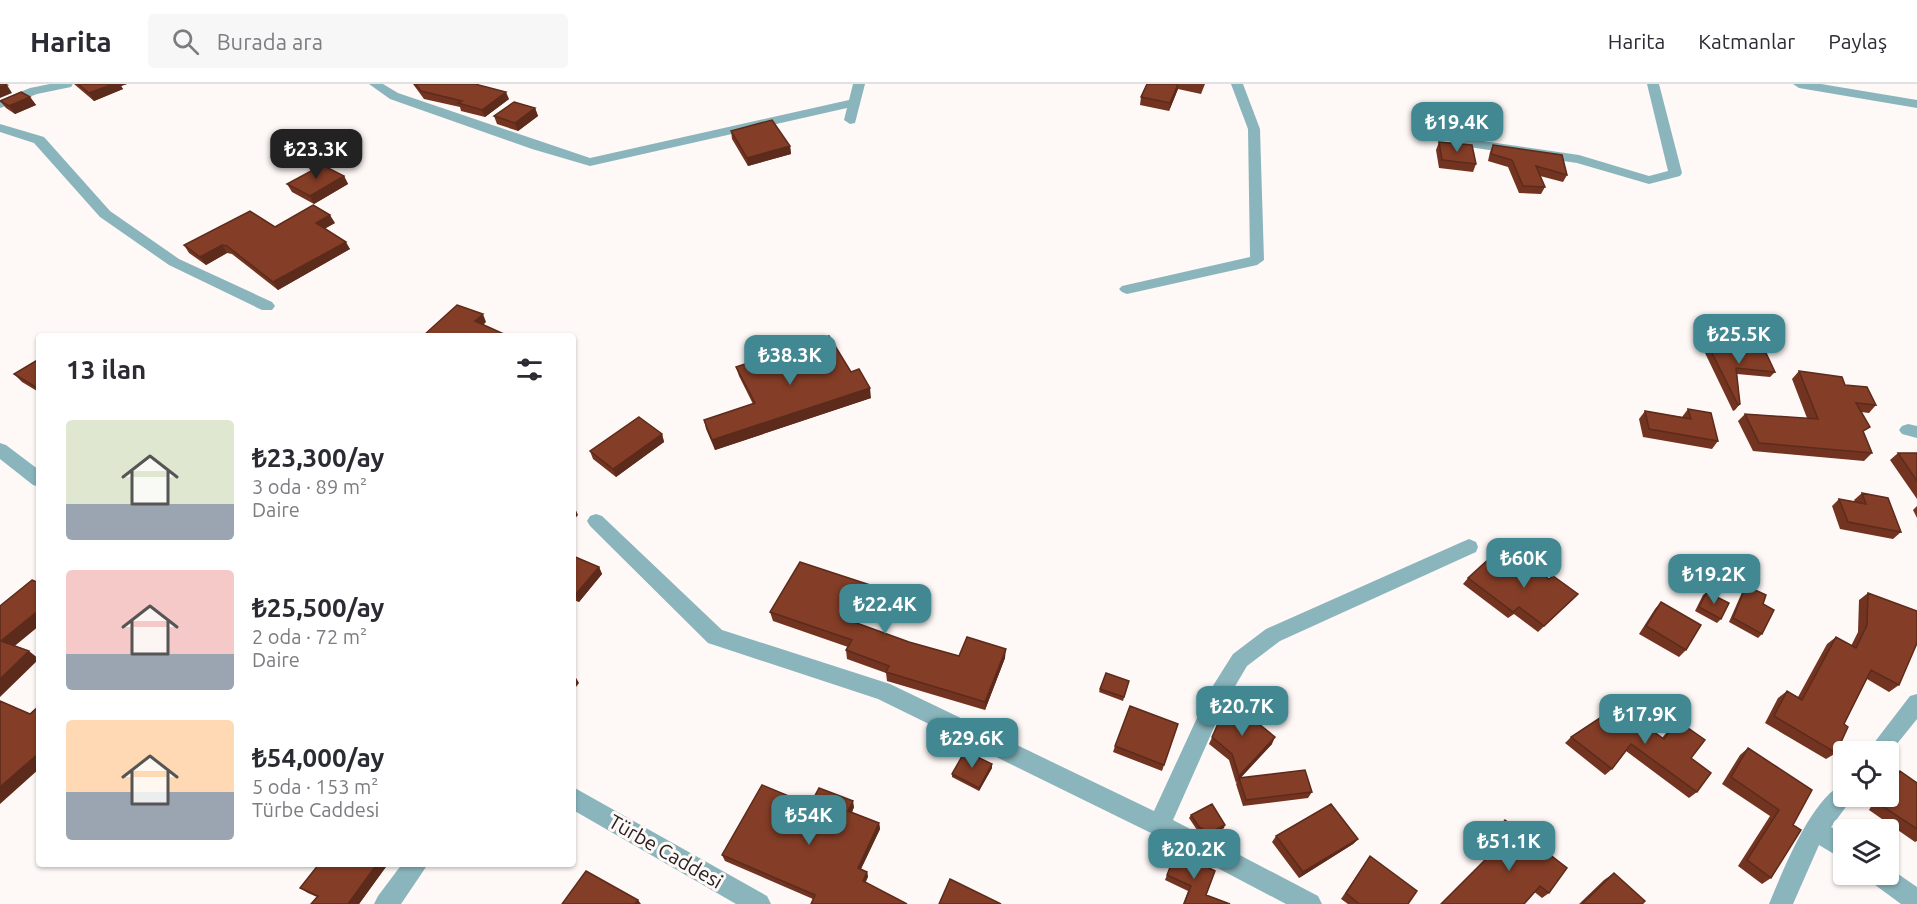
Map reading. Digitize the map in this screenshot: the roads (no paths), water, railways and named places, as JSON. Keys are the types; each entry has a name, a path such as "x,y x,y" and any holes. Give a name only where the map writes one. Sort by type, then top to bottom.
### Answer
{"street":[{"path":"20,84 34,91"},
{"path":"0,104 34,91 67,84"},
{"path":"375,84 394,96 590,162 855,102"},
{"path":"850,120 859,84"},
{"path":"1127,289 1257,260 1254,129 1237,84"},
{"path":"1469,142 1579,159 1649,180 1675,173 1653,84"},
{"path":"1799,84 1917,104"},
{"path":"0,128 39,140 105,214 174,262 267,306"},
{"path":"0,450 36,478"},
{"path":"597,521 715,636 883,691 1159,825 1310,904"},
{"path":"1159,825 1216,699 1240,660 1273,635 1469,547"},
{"path":"1887,741 1917,703"},
{"name":"Türbe Caddesi","path":"576,800 759,904"},
{"path":"1781,904 1815,829 1833,807"},
{"path":"1815,829 1833,841"},
{"path":"386,904 414,867"},
{"path":"1894,885 1917,901"}]}
